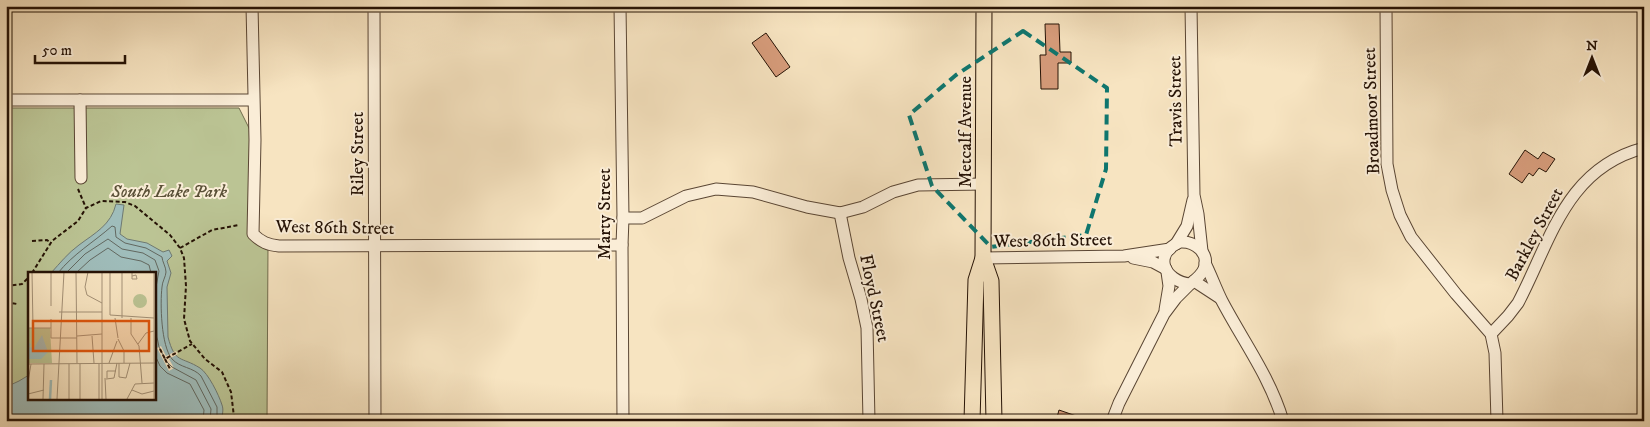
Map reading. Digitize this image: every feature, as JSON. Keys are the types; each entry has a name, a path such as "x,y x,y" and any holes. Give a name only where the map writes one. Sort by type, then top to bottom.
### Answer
{"main road":[{"name":"Metcalf Avenue","path":"972,421 976,280 983,258 984,6"},
{"name":"Metcalf Avenue","path":"983,258 991,280 994,421"}],"street":[{"path":"6,100 253,100 252,6"},
{"name":"Riley Street","path":"374,6 375,421"},
{"name":"Marty Street","path":"620,6 623,421"},
{"name":"Travis Street","path":"1192,6 1194,196 1202,251"},
{"name":"Broadmoor Street","path":"1386,6 1387,164 1392,190 1400,215 1411,237 1456,294 1491,334"},
{"path":"80,100 81,178"},
{"name":"West 86th Street","path":"253,100 255,140 253,234 260,241 279,246 622,245"},
{"name":"Barkley Street","path":"1491,334 1518,302 1562,212 1579,187 1594,171 1613,159 1644,148"},
{"path":"623,218 642,218 686,196 716,189 753,192 840,214 863,207 893,192 918,185 984,184"},
{"name":"Travis Street","path":"1173,246 1187,226 1194,196"},
{"name":"Floyd Street","path":"840,214 867,328 869,421"},
{"path":"1164,314 1169,286 1165,259 1173,246 1186,242 1192,243 1202,251 1221,299 1267,379 1278,405 1282,421"},
{"name":"West 86th Street","path":"983,258 1124,256 1173,246"},
{"name":"West 86th Street","path":"1124,256 1153,262 1166,270"},
{"path":"1112,421 1119,403 1164,314 1176,298 1201,274 1205,262"},
{"path":"1166,270 1177,281 1192,283 1221,299"},
{"path":"1491,334 1495,353 1497,421"}],"path":[{"path":"81,178 78,187 86,208"},
{"path":"33,272 52,243 78,221 86,208 101,201 131,203 170,234 180,248 185,267 184,319 190,341 205,359 222,372 231,392 233,421"},
{"path":"180,248 212,230 240,225"},
{"path":"32,241 47,240 52,243"},
{"path":"6,286 22,284 28,278"},
{"path":"6,302 17,304"},
{"path":"6,325 6,331"},
{"path":"165,359 192,344"},
{"path":"160,349 170,369"}],"highlighted area":[{"path":"1023,31 1107,88 1106,169 1086,235 991,247 932,186 909,115 956,75"}],"green space":[{"name":"South Lake Park","path":"6,108 239,108 255,140 253,234 268,245 267,421 6,421"}],"water":[{"path":"116,204 124,205 120,234 127,239 147,243 163,252 169,250 172,256 167,261 171,273 167,287 168,337 176,356 200,368 210,379 223,407 221,421 6,421 6,387 28,376 28,400 155,400 155,272 52,272 71,251 106,223"}],"pier":[{"path":"161,346 166,356 176,351 178,354 169,359 174,368 169,371 157,348"}],"building":[{"path":"1045,24 1059,24 1060,52 1071,52 1071,63 1058,63 1058,89 1041,89 1040,55 1046,55"},
{"path":"766,33 790,67 776,77 752,43"},
{"path":"1525,150 1538,159 1543,152 1555,159 1546,172 1539,168 1533,176 1529,173 1522,183 1509,174"},
{"path":"1059,410 1085,419 1085,421 1056,421"}]}
